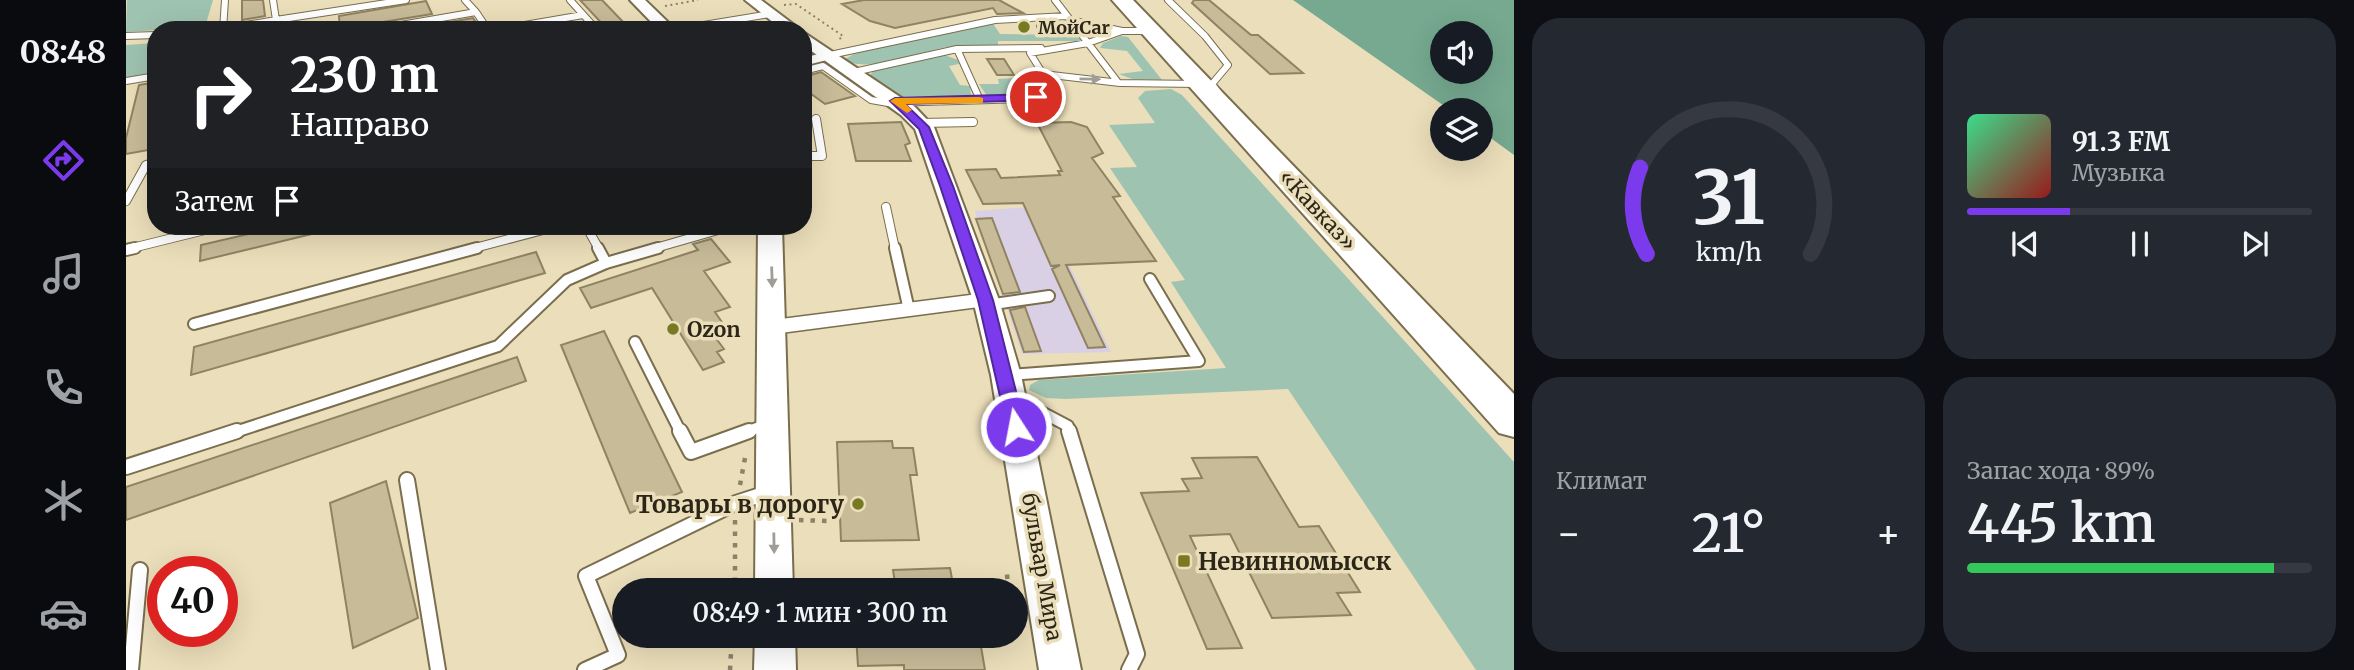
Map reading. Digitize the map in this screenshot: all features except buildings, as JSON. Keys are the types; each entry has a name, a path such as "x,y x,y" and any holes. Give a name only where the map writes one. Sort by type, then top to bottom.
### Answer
{"highway":[{"name":"«Кавказ»","path":"1122,0 1514,421"}],"street":[{"path":"636,0 660,21"},
{"path":"752,0 780,21"},
{"name":"бульвар Мира","path":"812,43 895,101 921,123 986,302 1009,389 1060,670"},
{"path":"812,60 830,55"},
{"path":"770,235 774,327 762,425 772,491 774,578"},
{"path":"774,327 986,302"},
{"path":"775,648 775,670"}],"lane":[{"path":"224,21 225,0"},
{"path":"273,0 275,20"},
{"path":"269,21 406,0"},
{"path":"465,0 482,21"},
{"path":"570,0 589,21"},
{"path":"1055,0 1117,80"},
{"path":"812,69 825,67 871,100 1036,97 1032,77 1043,74 1117,80 1221,96 1212,83 1227,65 1205,36 1168,0"},
{"path":"424,21 476,12"},
{"path":"727,21 770,14"},
{"path":"548,21 583,15"},
{"path":"995,20 1000,27 1008,27"},
{"path":"830,55 995,20 1070,20 1122,32 1150,31"},
{"path":"1040,26 1070,20"},
{"path":"1043,74 1030,53 1088,43 1122,32"},
{"path":"126,36 147,35"},
{"path":"854,72 957,49 1046,49"},
{"path":"957,49 980,100"},
{"path":"126,81 147,78"},
{"path":"812,156 822,156 816,119"},
{"path":"921,123 973,122"},
{"path":"126,201 147,165"},
{"path":"886,207 909,310"},
{"path":"126,250 175,235"},
{"path":"194,324 525,235"},
{"path":"591,235 606,263"},
{"path":"126,467 498,346 567,279 606,263 701,235"},
{"path":"1009,389 1199,361 1150,279"},
{"path":"986,302 1049,296"},
{"path":"635,342 691,452 762,425"},
{"path":"1009,389 1030,406 1068,426 1137,654 1129,670"},
{"path":"407,480 438,670"},
{"path":"586,670 618,655 586,576 736,503 772,491"},
{"path":"131,670 140,570"}],"path":[{"path":"736,503 762,425"},
{"path":"734,529 735,578"},
{"path":"730,670 731,648"}],"shaded area":[{"path":"1041,206 1111,352 1022,354 975,211"}],"green space":[{"path":"127,0 213,0 207,21 147,21 147,31 126,32"},
{"path":"1293,0 1514,0 1514,155 1493,140 1493,98 1433,98"},
{"path":"992,22 1000,34 1078,35 1081,41 998,41 998,45 947,47 878,63 853,63 845,59 856,53"},
{"path":"1121,36 1128,37 1162,80 1132,79 1119,74 1143,71 1127,51 1100,48 1103,43"},
{"path":"147,44 145,77 126,78 126,45"},
{"path":"942,54 958,60 959,64 949,66 960,85 970,86 971,96 907,99 897,96 869,77 873,71"},
{"path":"1017,78 1025,92 1019,96 987,96 979,84 999,84 998,79"},
{"path":"1171,89 1182,95 1514,462 1514,670 1476,670 1288,389 1065,399 1046,398 1029,390 1030,385 1039,380 1226,368 1171,282 1185,280 1110,168 1137,167 1109,125 1155,123 1138,98 1145,91"}],"slow traffic":[{"path":"907,110 895,101 979,100"}],"place":[{"name":"МойCar","path":"1024,27"},
{"name":"Ozon","path":"673,329"},
{"name":"Товары в дорогу","path":"858,504"},
{"name":"Невинномысск","path":"1184,561"}],"route":[{"path":"1016,427 1006,375 986,300 946,186 924,127 895,101 1005,100 1036,97"}]}
